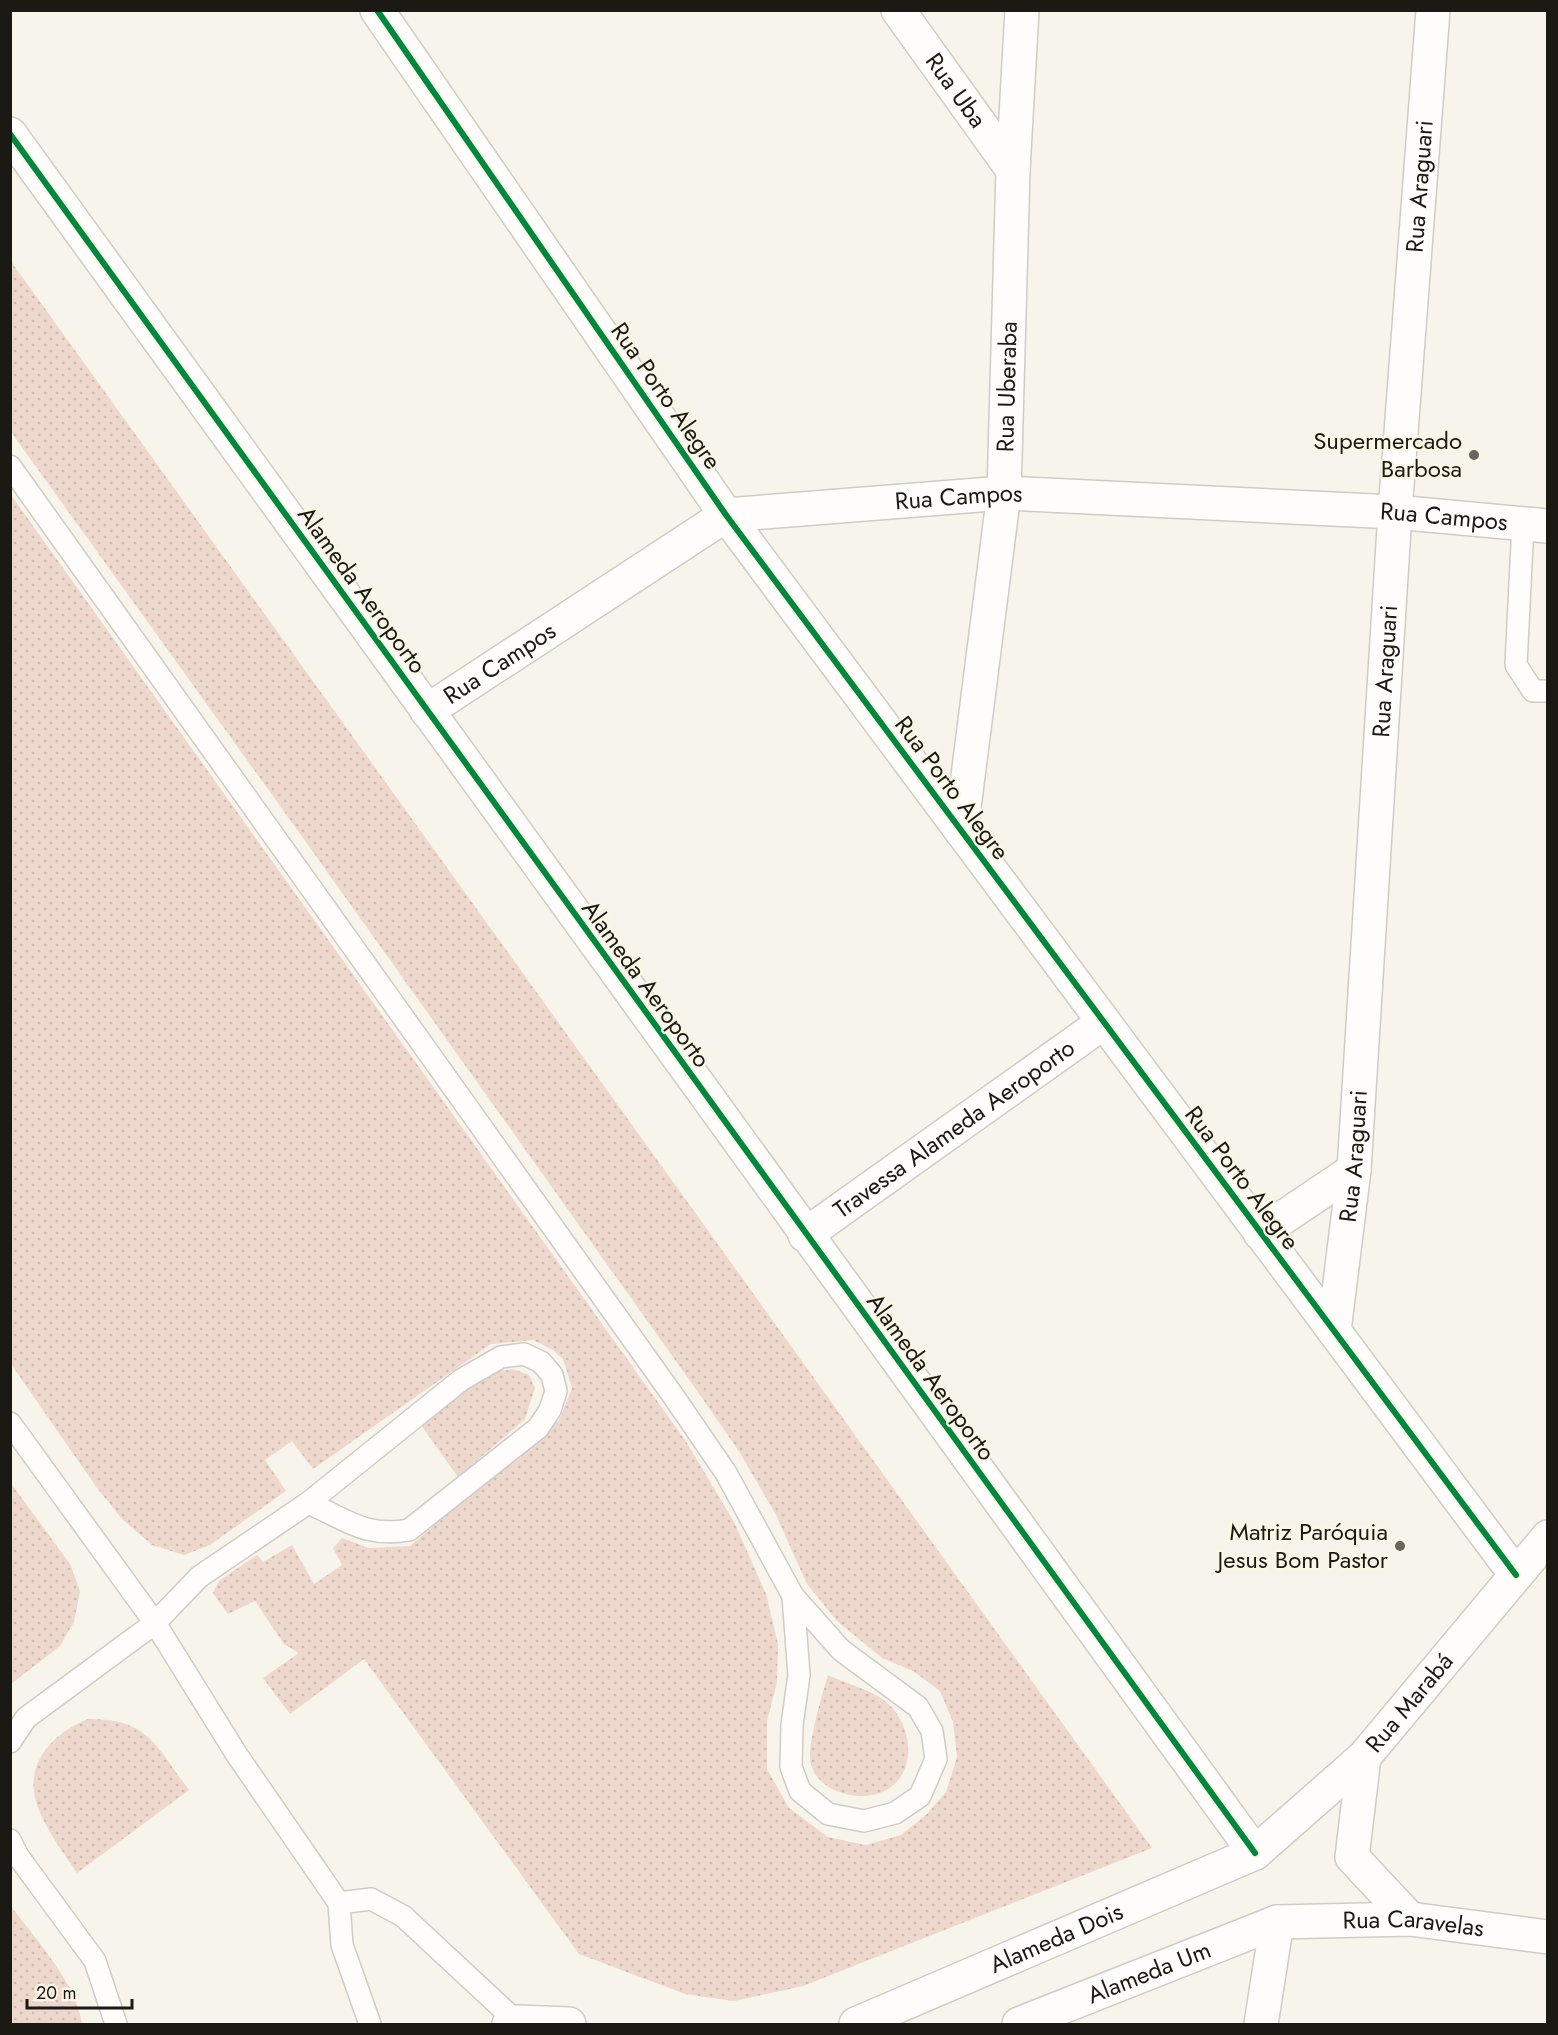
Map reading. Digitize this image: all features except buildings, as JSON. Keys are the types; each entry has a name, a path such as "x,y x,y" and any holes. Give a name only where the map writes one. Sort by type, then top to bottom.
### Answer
{"street":[{"name":"Rua Porto Alegre","path":"377,10 726,515 1516,1575"},
{"name":"Rua Uba","path":"898,10 1013,170"},
{"name":"Rua Uberaba","path":"962,831 1004,493 1013,170 1022,10"},
{"name":"Rua Araguari","path":"1334,1331 1354,1170 1395,512 1433,10"},
{"name":"Alameda Aeroporto","path":"10,134 805,1235 1255,1853"},
{"name":"Rua Campos","path":"427,711 726,515 1004,493 1395,512 1536,525"},
{"name":"Travessa Alameda Aeroporto","path":"805,1235 1104,1022"},
{"path":"1260,1233 1354,1170"},
{"name":"Rua Marabá","path":"1255,1853 1364,1757 1548,1537"},
{"path":"1364,1757 1352,1857 1410,1919"},
{"name":"Alameda Dois","path":"856,2025 1255,1853"},
{"name":"Rua Caravelas","path":"1277,1922 1410,1919 1548,1937"},
{"path":"1260,2025 1277,1922"},
{"name":"Alameda Um","path":"1019,2025 1277,1922"},
{"path":"513,2023 568,2025"}],"lane":[{"path":"10,466 675,1397 726,1473 793,1596 841,1650 918,1707 932,1731 936,1759 920,1796 895,1812 864,1821 828,1814 800,1791 791,1767 792,1725 799,1675 793,1596"},
{"path":"1536,525 1516,665 1533,691 1548,691"},
{"path":"10,1742 26,1718 155,1623 199,1577 308,1503 461,1380 501,1357 524,1354 541,1362 552,1375 556,1391 550,1410 538,1428 409,1530 389,1534 371,1532 308,1503"},
{"path":"10,1423 155,1623 237,1755 339,1903 342,1945 370,2025"},
{"path":"10,1840 18,1856 94,1962 116,2025"},
{"path":"339,1903 371,1899 403,1916 513,2023"}],"shaded area":[{"path":"10,260 1152,1848 803,1986 734,2001 685,1994 579,1954 364,1659 290,1714 263,1678 299,1653 284,1644 255,1601 228,1614 213,1593 219,1581 257,1555 263,1562 292,1545 314,1584 342,1565 333,1548 342,1538 369,1548 410,1546 559,1420 572,1388 563,1359 553,1350 533,1340 491,1344 313,1469 292,1441 265,1460 286,1491 210,1545 184,1555 152,1545 123,1520 97,1488 11,1364 11,495 687,1443 734,1522 766,1594 778,1644 777,1682 767,1721 767,1769 789,1808 828,1837 865,1845 901,1835 927,1814 946,1792 957,1757 953,1722 940,1691 913,1671 882,1658 837,1621 807,1584 775,1513 740,1453 698,1392 11,432"},
{"path":"513,1369 529,1375 535,1388 525,1419 458,1477 418,1421 487,1373"},
{"path":"10,1482 70,1564 80,1591 74,1622 60,1646 11,1684"},
{"path":"828,1675 881,1698 895,1711 901,1721 906,1733 908,1758 898,1781 888,1789 864,1796 839,1792 818,1778 812,1768 810,1756 812,1738"},
{"path":"88,1719 108,1720 138,1730 158,1748 189,1790 77,1873 40,1813 34,1792 34,1779 36,1767 48,1747 67,1730"},
{"path":"10,1905 63,1977 72,1993 82,2024 11,2024"}],"cycle path":[{"path":"377,10 726,515 1516,1575"},
{"path":"10,134 1255,1853"}],"place":[{"name":"Supermercado Barbosa","path":"1474,455"},
{"name":"Matriz Paróquia Jesus Bom Pastor","path":"1400,1546"}]}
